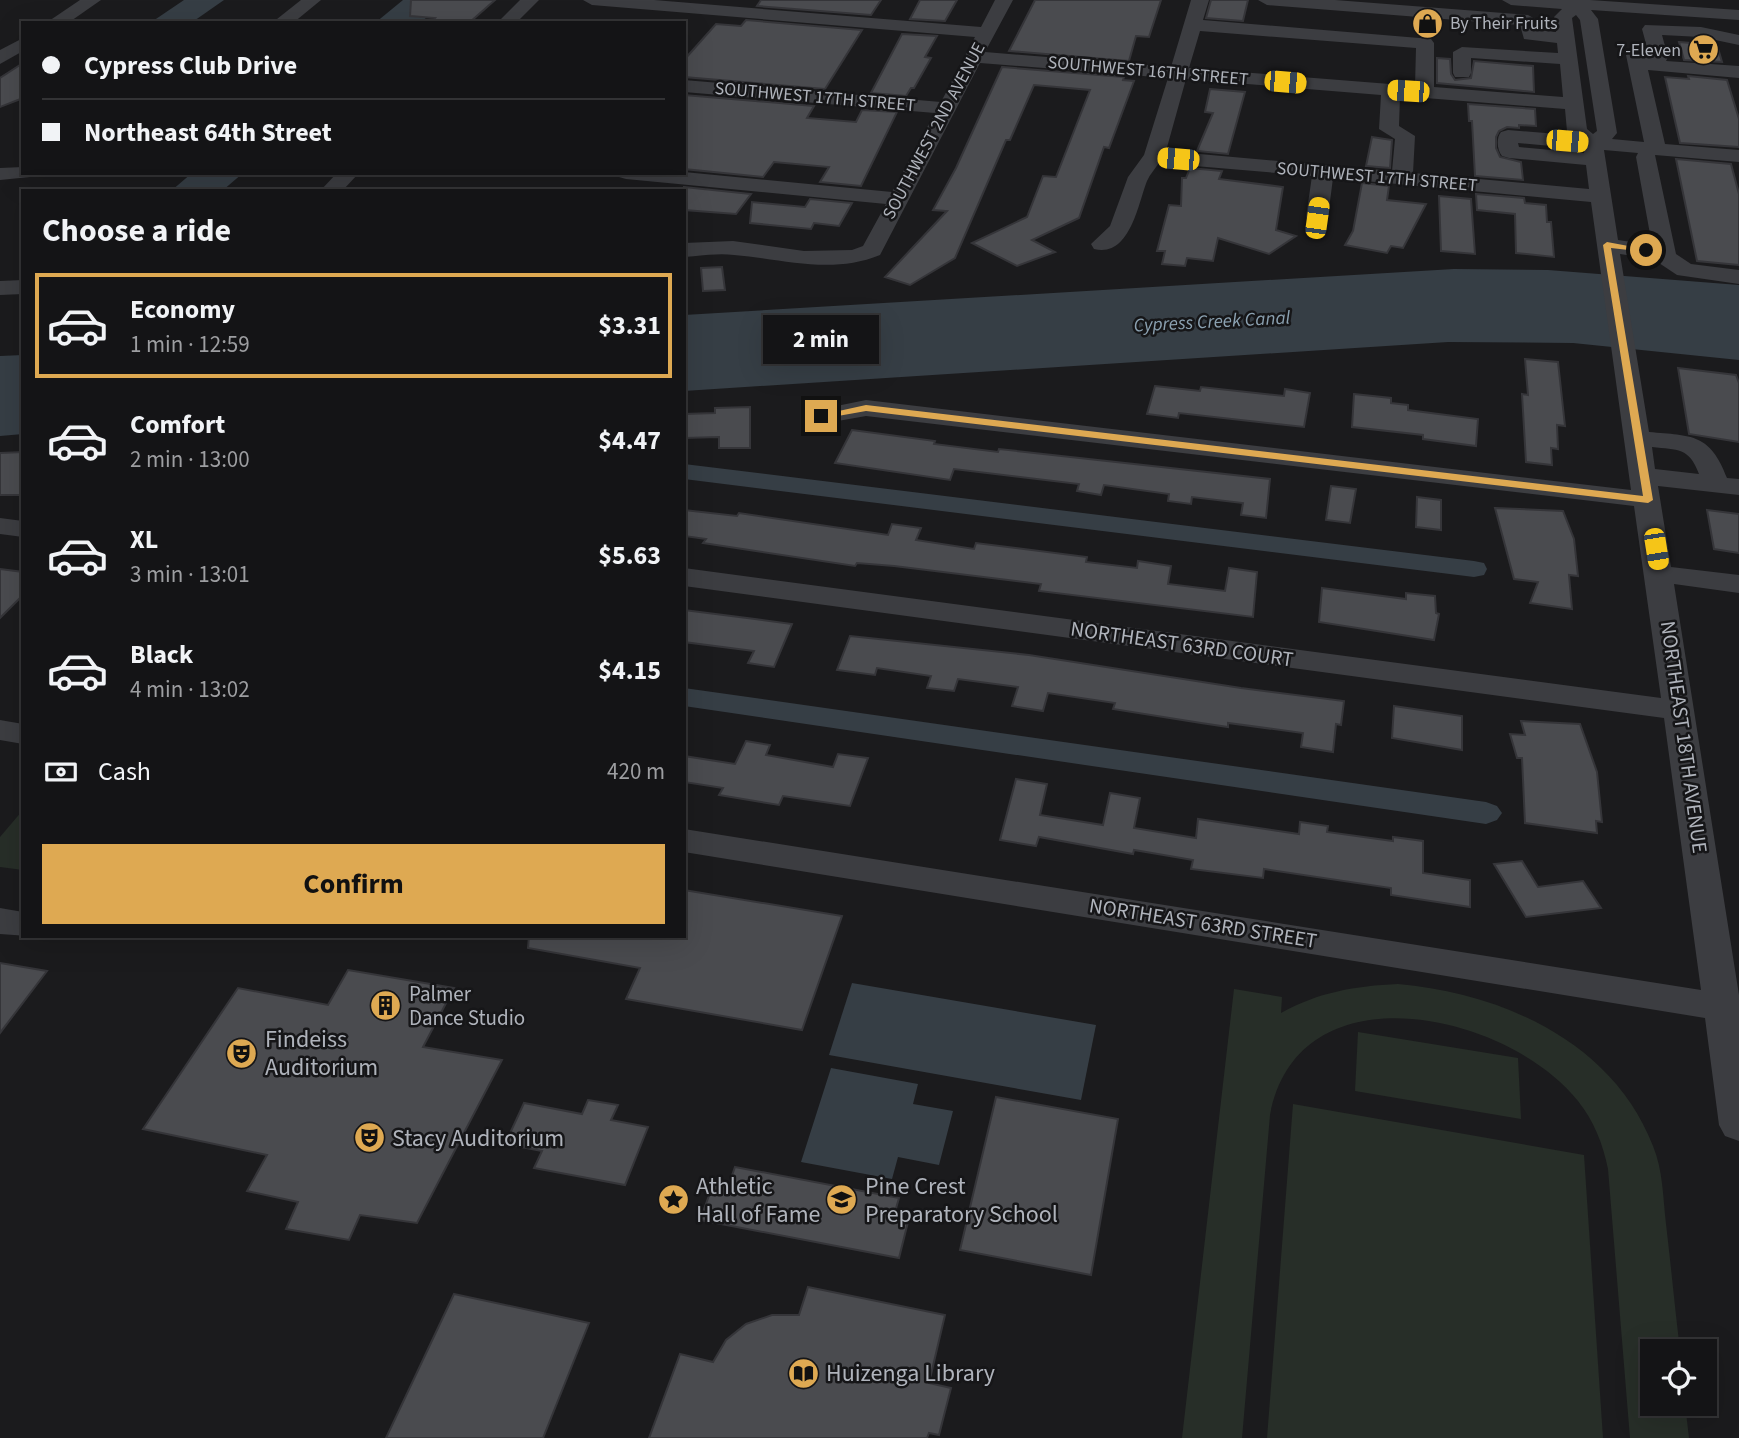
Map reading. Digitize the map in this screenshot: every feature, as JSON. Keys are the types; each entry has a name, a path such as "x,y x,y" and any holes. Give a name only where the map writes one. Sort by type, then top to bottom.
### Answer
{"street":[{"path":"58,21 92,0"},
{"path":"284,21 312,0"},
{"path":"508,21 530,0"},
{"path":"592,0 986,33"},
{"name":"SOUTHWEST 2ND AVENUE","path":"686,250 732,248 838,260 859,257 872,250 1004,0"},
{"path":"1102,244 1120,229 1138,177 1154,156 1200,0"},
{"path":"1267,0 1421,6 1445,14 1469,8 1528,20 1531,35 1566,38"},
{"path":"1511,0 1730,10"},
{"path":"1576,2 1563,17 1577,131 1594,152"},
{"path":"1576,2 1589,19 1607,132 1594,152"},
{"path":"1445,14 1446,25 1530,31"},
{"path":"1194,25 1424,43 1424,93"},
{"path":"1665,258 1635,55 1659,57 1651,29 1701,32 1739,40"},
{"path":"0,58 21,44"},
{"path":"1462,74 1462,52 1569,59"},
{"name":"SOUTHWEST 16TH STREET","path":"973,57 1424,93 1461,104 1574,104"},
{"path":"1596,61 1739,72"},
{"name":"SOUTHWEST 17TH STREET","path":"686,86 946,108"},
{"path":"1391,90 1389,129 1405,136 1402,179"},
{"path":"1594,152 1739,156"},
{"name":"NORTHEAST 18TH AVENUE","path":"1594,152 1622,351 1660,574 1739,1125"},
{"name":"SOUTHWEST 17TH STREET","path":"1154,156 1600,196"},
{"path":"1317,218 1323,172"},
{"path":"0,174 21,173"},
{"path":"332,189 347,175"},
{"path":"646,175 899,200"},
{"path":"1607,245 1646,250 1685,270 1739,277"},
{"path":"0,288 21,287"},
{"path":"821,416 866,408 1646,488 1728,486"},
{"path":"1637,438 1692,444 1706,457 1728,486"},
{"path":"0,526 21,529"},
{"path":"1660,574 1739,584"},
{"name":"NORTHEAST 63RD COURT","path":"686,577 1680,710"},
{"path":"0,730 21,734"},
{"name":"NORTHEAST 63RD STREET","path":"686,840 1722,1007"},
{"path":"0,921 21,925"}],"shaded area":[{"path":"21,812 21,870 0,867 0,837"},
{"path":"1398,984 1437,989 1476,998 1514,1012 1550,1029 1582,1051 1611,1078 1635,1110 1653,1146 1661,1174 1679,1339 1640,1339 1640,1416 1686,1416 1689,1438 1630,1438 1608,1169 1597,1133 1584,1109 1546,1070 1504,1045 1457,1027 1408,1019 1361,1022 1320,1037 1288,1068 1270,1115 1242,1438 1182,1438 1234,989 1282,997 1281,1013 1309,1000 1367,986"},
{"path":"1358,1032 1518,1058 1521,1119 1355,1091"},
{"path":"1293,1104 1584,1155 1603,1438 1267,1438"}],"water":[{"path":"184,0 224,0 194,21 153,21"},
{"path":"403,0 447,0 422,21 377,21"},
{"path":"190,175 241,175 224,189 173,189"},
{"name":"Cypress Creek Canal","path":"1454,269 1548,270 1739,285 1739,360 1573,343 1448,342 686,391 686,315"},
{"path":"21,355 21,434 0,436 0,356"},
{"path":"852,983 1096,1025 1081,1100 829,1055"},
{"path":"831,1068 918,1084 913,1104 953,1111 939,1165 898,1157 892,1179 801,1162"}],"building":[{"path":"411,0 495,0 471,21 432,21 435,18 410,16"},
{"path":"761,0 881,0 871,15 757,6"},
{"path":"920,0 957,0 945,21 910,19"},
{"path":"1035,0 1161,0 1149,37 1136,36 1129,61 1009,51"},
{"path":"1211,0 1248,0 1243,21 1206,18"},
{"path":"746,20 862,30 825,89 686,77 686,58 716,24 741,26"},
{"path":"902,34 937,36 925,57 931,58 914,88 911,88 906,96 871,93"},
{"path":"1679,42 1717,45 1722,62 1684,60"},
{"path":"1437,58 1450,59 1451,74 1455,80 1471,78 1474,61 1533,66 1534,92 1437,83"},
{"path":"21,64 21,99 0,107 0,78"},
{"path":"1002,67 1124,77 1123,80 1134,81 1109,148 1104,147 1079,218 1032,240 1055,252 1017,266 972,243 1027,217 1043,176 1056,177 1090,90 1034,85 1010,140 1006,140 955,258 910,285 885,277 947,211 933,210 956,168"},
{"path":"1688,76 1727,80 1739,119 1739,147 1680,143 1665,77 1689,79"},
{"path":"1210,89 1245,92 1228,154 1197,151 1213,113 1205,112"},
{"path":"686,95 814,106 807,118 856,122 862,110 897,112 861,186 820,182 829,167 774,162 763,177 686,169"},
{"path":"1468,104 1535,109 1536,126 1507,127 1499,131 1496,137 1496,148 1500,157 1521,162 1523,180 1475,176 1472,121 1469,121"},
{"path":"1372,137 1392,140 1390,168 1366,166"},
{"path":"1676,159 1731,164 1739,194 1739,265 1697,261"},
{"path":"1190,168 1222,171 1219,179 1283,187 1276,230 1296,236 1269,254 1218,238 1213,261 1187,258 1185,266 1162,264 1165,251 1157,251 1169,205 1181,206 1182,178 1186,178"},
{"path":"1362,183 1389,186 1387,200 1426,204 1403,248 1391,246 1387,253 1345,245 1353,231"},
{"path":"684,189 751,194 736,214 686,210"},
{"path":"1476,194 1524,198 1525,203 1546,205 1547,222 1551,222 1554,257 1516,253 1515,214 1477,210"},
{"path":"1439,196 1471,199 1475,254 1441,251"},
{"path":"810,199 852,203 839,226 814,223 811,229 750,223 752,202 805,207"},
{"path":"722,267 725,290 703,291 701,268"},
{"path":"1525,359 1558,362 1565,426 1557,425 1558,449 1551,448 1552,465 1526,462 1522,394 1528,395"},
{"path":"1678,368 1736,375 1739,383 1739,442 1689,434"},
{"path":"1155,386 1200,391 1201,387 1284,396 1285,389 1310,393 1304,427 1179,413 1178,418 1147,414"},
{"path":"1354,394 1391,398 1391,403 1408,405 1408,410 1478,419 1476,446 1423,439 1423,435 1352,427"},
{"path":"750,407 750,448 719,448 719,437 686,438 686,414 715,413 715,408"},
{"path":"852,430 998,452 999,449 1270,479 1266,518 1241,515 1243,503 1192,497 1191,504 1168,501 1169,494 1104,485 1101,495 1077,491 1079,484 954,469 950,480 835,463"},
{"path":"21,452 21,495 0,495 0,453"},
{"path":"1331,486 1356,489 1350,523 1326,520"},
{"path":"1417,497 1441,500 1441,530 1416,527"},
{"path":"1495,508 1563,511 1574,539 1578,576 1569,575 1572,609 1530,603 1538,582 1514,579"},
{"path":"686,510 737,516 739,513 888,535 892,524 921,528 916,540 974,549 976,543 1087,557 1086,562 1137,568 1138,561 1171,566 1168,584 1225,591 1229,568 1257,572 1253,617 1039,591 1041,584 894,566 857,563 855,566 703,543 706,539 686,536"},
{"path":"1707,510 1739,514 1739,553 1714,549"},
{"path":"0,569 21,572 21,597 0,618"},
{"path":"1322,588 1406,599 1406,593 1435,596 1436,613 1439,614 1434,640 1319,622"},
{"path":"686,610 792,624 774,667 748,663 754,651 686,642"},
{"path":"850,636 1029,655 1344,701 1341,725 1336,724 1333,752 1301,747 1303,733 1228,723 1228,727 1201,723 1113,709 1115,703 1048,693 1043,711 1012,706 1018,687 958,679 954,691 927,688 931,676 877,668 875,675 837,670"},
{"path":"1394,706 1462,716 1462,750 1392,738"},
{"path":"1521,721 1580,724 1597,772 1602,822 1596,821 1597,833 1525,823 1522,758 1517,758 1510,734 1525,735"},
{"path":"746,741 770,745 766,755 833,767 838,754 868,758 850,806 783,796 779,805 719,795 723,788 686,782 686,756 735,764"},
{"path":"1016,779 1047,784 1040,815 1103,825 1110,793 1140,798 1134,828 1196,838 1198,819 1299,834 1300,822 1328,826 1327,832 1393,841 1393,837 1423,841 1423,873 1470,880 1470,907 1391,895 1391,888 1264,869 1263,878 1191,869 1193,860 1134,850 1133,854 1039,837 1036,846 1000,840"},
{"path":"1522,861 1538,887 1583,881 1601,908 1526,917 1494,864"},
{"path":"686,890 842,916 802,1030 626,999 640,968 528,948 529,938 686,938"},
{"path":"0,963 47,971 0,1033"},
{"path":"348,970 454,988 423,1047 502,1060 417,1223 360,1215 349,1240 286,1229 298,1202 247,1191 267,1155 143,1129 238,988 328,1005"},
{"path":"996,1097 1118,1119 1091,1275 960,1250"},
{"path":"588,1100 618,1105 611,1120 648,1127 625,1185 534,1168 542,1151 505,1144 524,1103 582,1114"},
{"path":"735,1167 899,1198 893,1219 908,1222 899,1258 700,1220 714,1182 729,1184"},
{"name":"Huizenga Library","path":"808,1287 945,1315 929,1383 951,1388 939,1435 929,1433 927,1438 649,1438 680,1354 713,1362 726,1340 746,1324 772,1315 799,1315"},
{"path":"454,1294 589,1323 543,1438 386,1438"}],"waterway":[{"path":"686,471 1474,569"},
{"path":"686,697 1486,813"}],"place":[{"name":"By Their Fruits","path":"1427,23"},
{"name":"7-Eleven","path":"1704,50"},
{"name":"Palmer Dance Studio","path":"386,1006"},
{"name":"Findeiss Auditorium","path":"242,1053"},
{"name":"Stacy Auditorium","path":"369,1138"},
{"name":"Athletic Hall of Fame","path":"673,1200"},
{"name":"Pine Crest Preparatory School","path":"842,1200"},
{"name":"Huizenga Library","path":"803,1373"}],"route":[{"path":"821,416 866,408 1648,500 1607,245 1646,250"}]}
